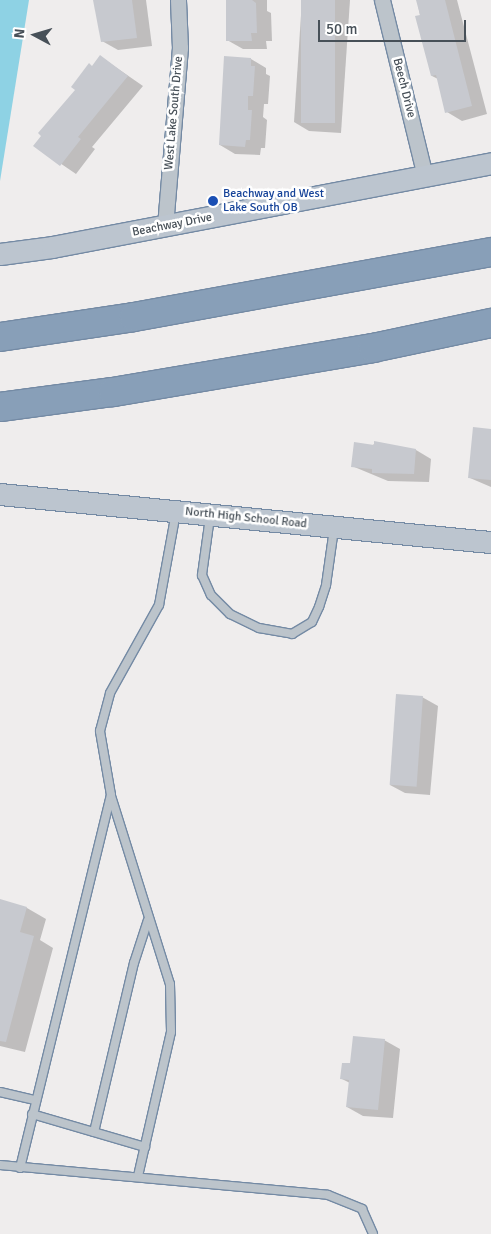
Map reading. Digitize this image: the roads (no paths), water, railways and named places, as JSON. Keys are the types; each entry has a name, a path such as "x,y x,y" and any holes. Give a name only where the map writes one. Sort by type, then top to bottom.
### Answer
{"highway":[{"path":"427,266 491,234"},
{"path":"0,337 134,317 427,266 491,252"},
{"path":"0,407 113,392 373,348 491,324"},
{"path":"373,348 491,337"}],"street":[{"name":"West Lake South Drive","path":"165,226 180,48 178,0"},
{"name":"Beech Drive","path":"382,0 425,176"},
{"name":"Beachway Drive","path":"0,254 165,226 491,163"},
{"name":"North High School Road","path":"0,494 491,542"}],"lane":[{"path":"138,1176 171,1032 170,984 148,920 111,795 100,731 110,693 158,605 176,511"},
{"path":"210,515 202,554 202,575 211,595 230,614 259,628 292,634 312,622 319,607 334,527"},
{"path":"20,1168 35,1100 111,795"},
{"path":"94,1132 134,963 148,920"},
{"path":"0,1092 35,1100"},
{"path":"32,1114 145,1147"},
{"path":"0,1165 138,1176 328,1195 362,1209 373,1234"}],"water":[{"path":"0,0 29,0 0,181"}],"place":[{"name":"Beachway and West Lake South OB","path":"213,201"}]}
